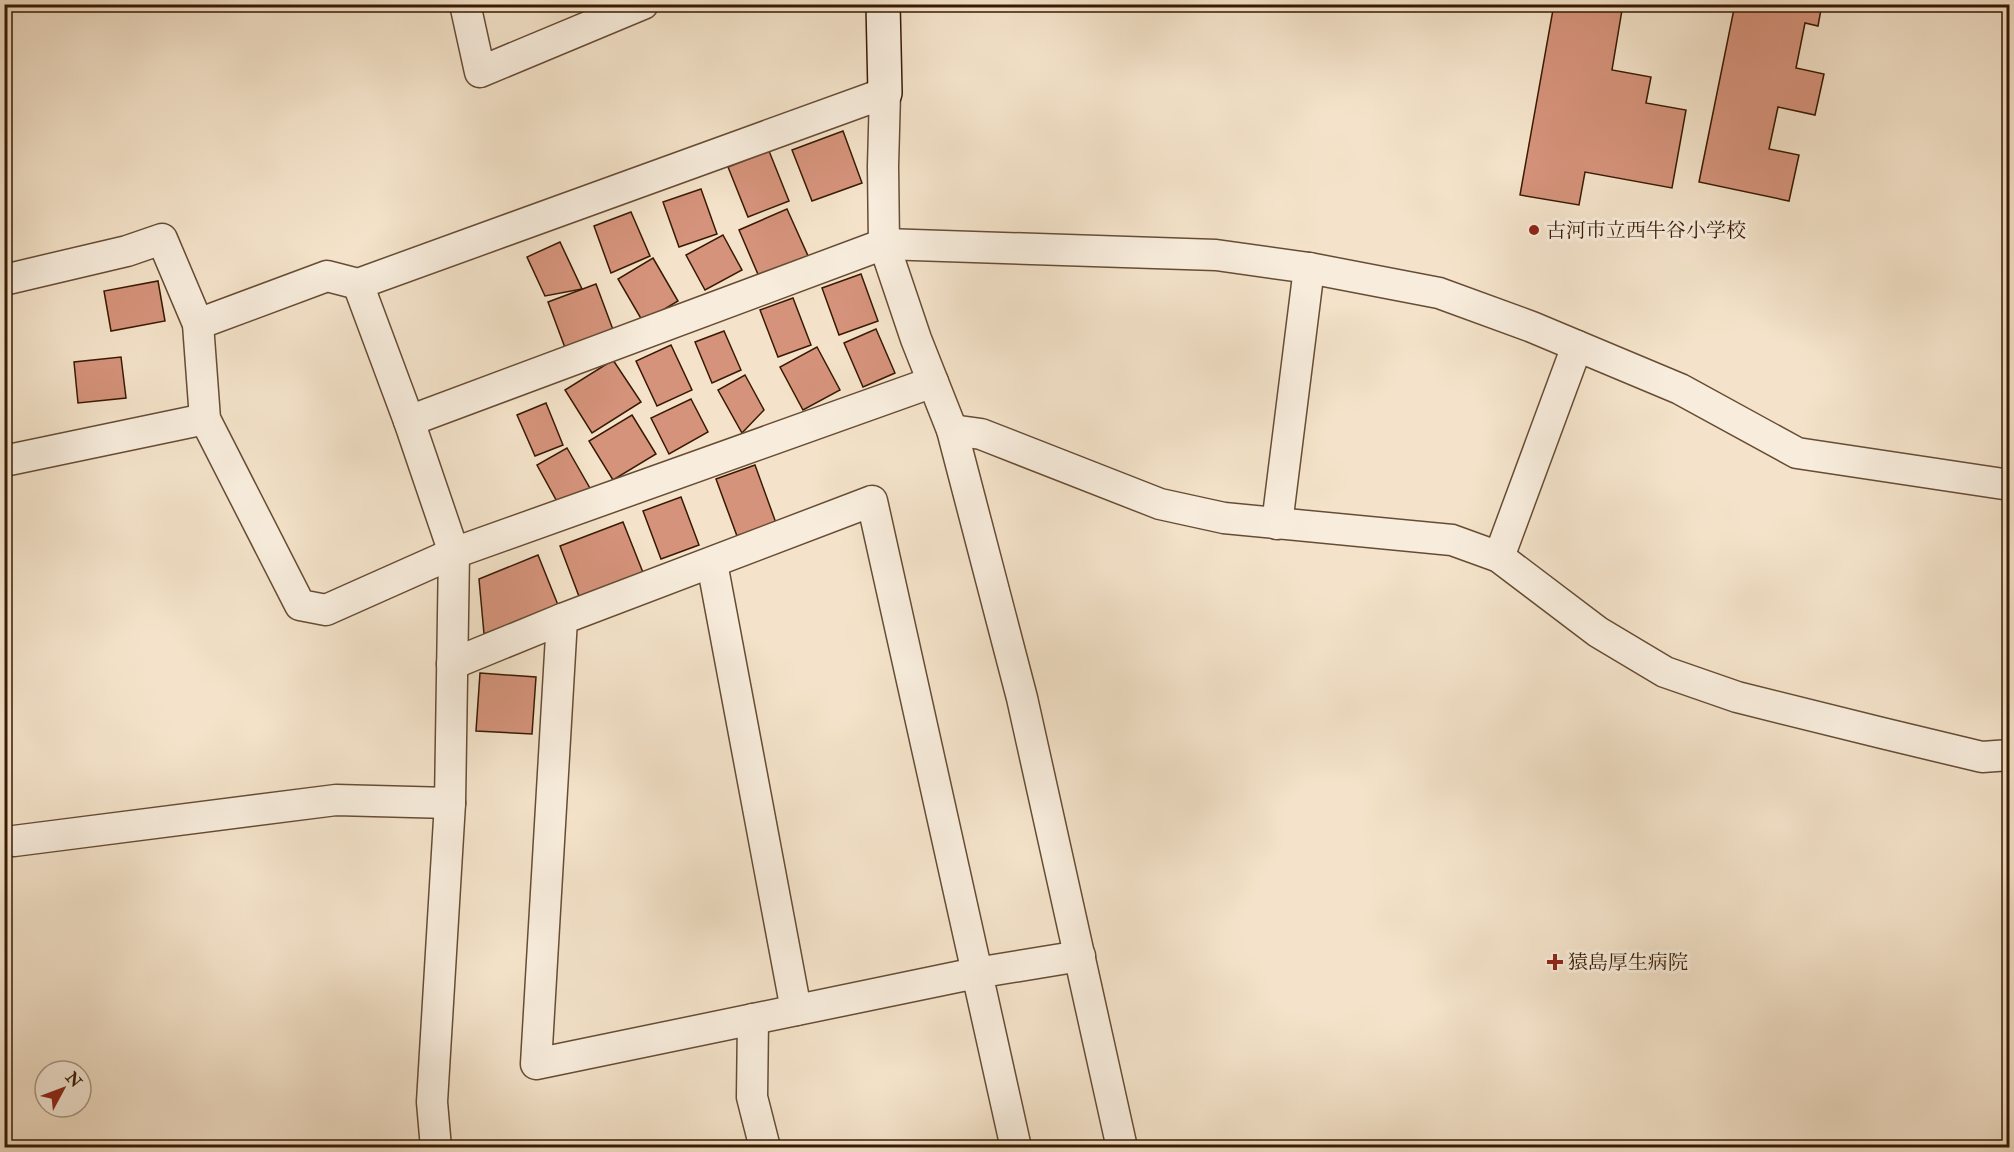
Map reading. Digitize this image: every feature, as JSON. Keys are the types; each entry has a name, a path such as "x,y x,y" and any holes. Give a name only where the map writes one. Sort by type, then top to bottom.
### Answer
{"street":[{"path":"465,4 480,72 643,4"},
{"path":"883,4 884,244 952,430 1022,698 1122,1148"},
{"path":"198,324 327,276 358,284 885,93"},
{"path":"4,280 127,251 162,238 198,324 205,419 300,605 326,610 454,554 933,382"},
{"path":"409,421 884,244 1216,255 1309,268 1439,293 1577,346 1680,389 1797,453 2010,485"},
{"path":"1277,524 1309,268"},
{"path":"358,284 409,421 454,554 450,803 432,1102 436,1148"},
{"path":"1499,557 1577,346"},
{"path":"4,461 205,419"},
{"path":"952,430 981,434 1160,504 1224,519 1452,540 1499,557 1598,632 1665,672 1737,697 1882,733 1982,757 2010,755"},
{"path":"452,664 562,619 872,501 1016,1148"},
{"path":"712,562 796,1010"},
{"path":"562,619 536,1064 976,973 1080,956"},
{"path":"14,841 336,800 450,803"},
{"path":"753,1019 752,1097 765,1148"}],"building":[{"path":"1554,4 1623,4 1612,70 1651,77 1646,103 1686,110 1672,188 1585,172 1579,205 1520,195"},
{"path":"1735,4 1822,4 1818,26 1805,23 1796,68 1824,74 1815,115 1778,107 1769,149 1799,155 1789,201 1699,182"},
{"path":"843,131 862,183 812,201 792,150"},
{"path":"769,151 789,201 748,217 728,167"},
{"path":"701,189 717,234 679,247 663,202"},
{"path":"787,209 809,258 760,279 739,230"},
{"path":"631,212 650,256 611,273 594,226"},
{"path":"723,235 742,270 705,290 686,255"},
{"path":"560,242 582,289 545,296 527,257"},
{"path":"653,258 678,301 643,322 618,279"},
{"path":"861,274 878,321 839,335 822,288"},
{"path":"158,281 165,321 111,331 104,291"},
{"path":"596,284 615,335 567,353 548,302"},
{"path":"793,298 811,345 778,357 760,310"},
{"path":"876,329 895,373 863,387 844,343"},
{"path":"724,331 741,370 712,383 695,342"},
{"path":"671,345 692,390 657,406 636,361"},
{"path":"817,347 840,390 803,410 780,367"},
{"path":"121,357 126,398 78,403 74,362"},
{"path":"613,360 641,402 592,433 565,390"},
{"path":"745,375 764,410 742,433 718,390"},
{"path":"691,399 708,432 669,454 651,418"},
{"path":"546,403 563,445 535,456 517,415"},
{"path":"632,415 656,454 613,480 589,441"},
{"path":"567,448 591,490 560,507 537,465"},
{"path":"755,465 776,523 737,536 716,479"},
{"path":"681,497 699,545 661,559 643,511"},
{"path":"623,522 644,575 580,599 560,546"},
{"path":"538,555 558,605 484,634 479,579"},
{"path":"480,673 536,677 532,734 476,731"}],"place":[{"name":"古河市立西牛谷小学校","path":"1534,230"},
{"name":"猿島厚生病院","path":"1555,962"}]}
